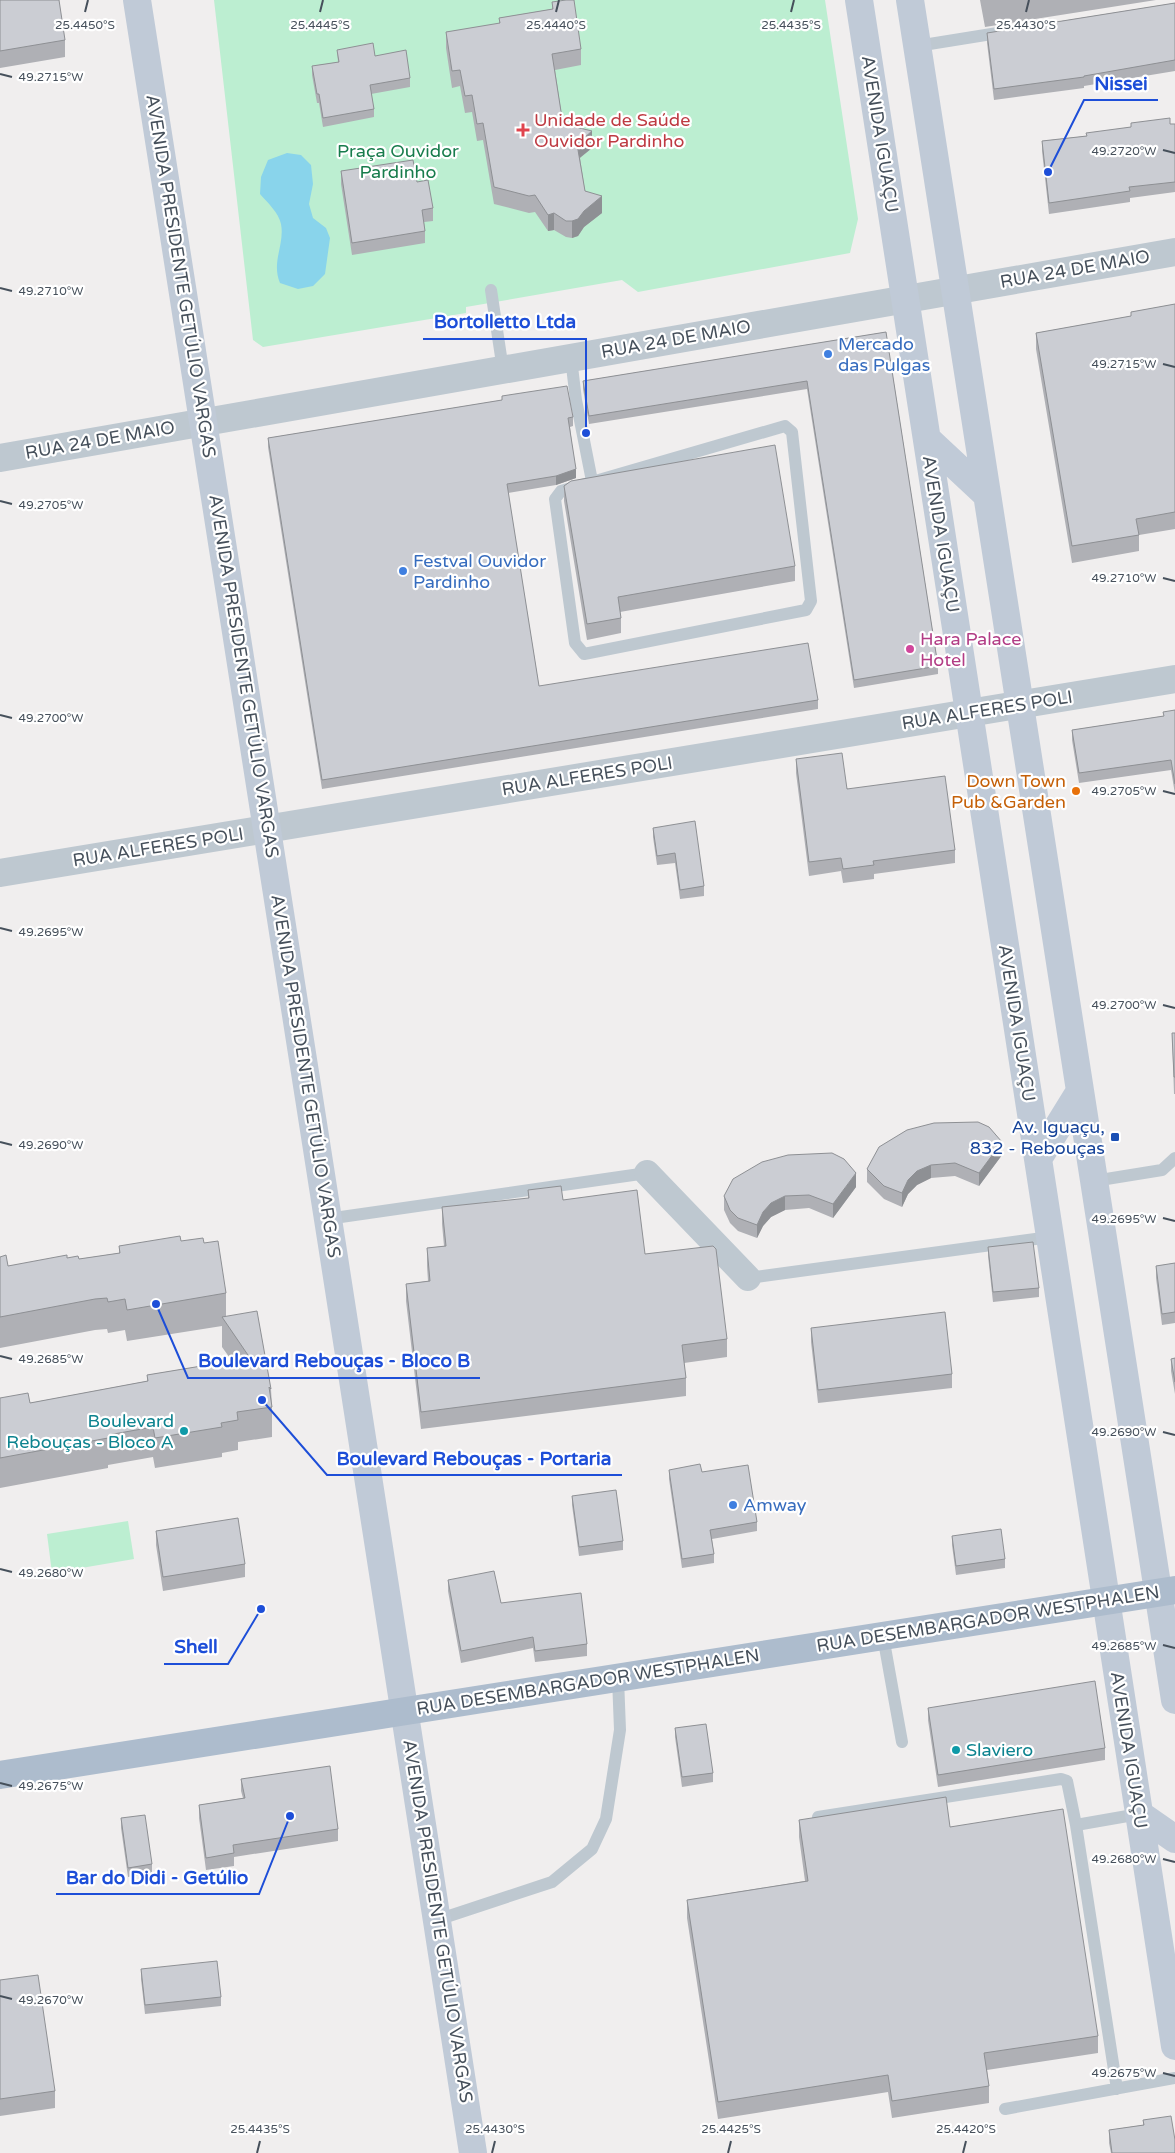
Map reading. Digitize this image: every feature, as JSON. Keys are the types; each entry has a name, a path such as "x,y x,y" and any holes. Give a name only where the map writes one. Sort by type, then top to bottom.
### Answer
{"main road":[{"name":"AVENIDA PRESIDENTE GETÚLIO VARGAS","path":"137,0 268,829 473,2153"},
{"name":"AVENIDA IGUAÇU","path":"859,0 1175,2046"},
{"path":"910,0 1094,1181 1167,1591 1175,1700"},
{"path":"927,439 987,495"},
{"path":"1038,1159 1080,1091"},
{"name":"RUA DESEMBARGADOR WESTPHALEN","path":"0,1775 1167,1591"},
{"path":"1139,1814 1175,1839"}],"street":[{"name":"RUA 24 DE MAIO","path":"0,458 1175,252"},
{"name":"RUA ALFERES POLI","path":"0,873 1175,679"},
{"path":"647,1172 748,1278"}],"lane":[{"path":"917,46 1020,29"},
{"path":"491,290 503,370"},
{"path":"571,358 576,400 592,481"},
{"path":"785,426 792,432 812,601 806,610 584,654 575,643 555,500 561,491 592,481 785,426"},
{"path":"1094,1181 1162,1170 1175,1158"},
{"path":"327,1219 647,1172"},
{"path":"748,1278 1050,1237"},
{"path":"883,1636 902,1742"},
{"path":"437,1920 552,1882 592,1849 606,1819 620,1730 618,1678"},
{"path":"818,1816 1061,1779 1067,1781 1076,1826 1117,2089"},
{"path":"1076,1826 1139,1814"},
{"path":"1006,2109 1175,2078"}],"green space":[{"name":"Praça Ouvidor Pardinho","path":"214,0 825,0 858,219 850,253 638,292 622,280 466,307 466,313 263,347 253,340"},
{"path":"128,1521 134,1559 52,1573 47,1534"}],"water":[{"path":"287,153 301,155 311,165 313,184 309,204 313,218 326,228 330,238 325,274 313,286 298,289 280,283 277,260 282,231 281,224 275,212 260,194 261,177 268,160"}],"building":[{"path":"0,0 59,0 65,40 0,51"},
{"name":"Unidade de Saúde Ouvidor Pardinho","path":"574,0 581,49 552,54 563,124 592,131 577,144 585,191 602,196 584,211 578,219 572,221 566,221 554,213 548,215 535,195 529,196 494,187 483,123 477,124 472,95 465,96 460,70 452,71 446,32 500,23 499,18 553,9 552,2"},
{"path":"1175,3 1175,60 1084,77 994,89 987,33"},
{"path":"373,43 375,56 406,50 410,78 370,85 374,109 323,118 312,66 339,62 337,50"},
{"path":"1170,118 1170,124 1175,124 1175,182 1129,187 1130,191 1049,203 1042,141 1087,136 1086,133 1131,127 1131,123"},
{"path":"413,160 417,182 428,180 433,208 422,210 425,231 352,243 341,171"},
{"path":"1175,304 1175,512 1136,519 1139,535 1072,546 1036,333 1131,316 1131,312"},
{"path":"886,332 938,666 854,680 807,381 589,416 583,381"},
{"name":"Festval Ouvidor Pardinho","path":"567,386 573,417 568,418 576,469 556,476 507,484 539,686 808,643 818,700 322,780 268,438 502,400 502,396"},
{"path":"775,445 795,566 618,597 621,618 587,624 564,486 571,481"},
{"path":"1175,710 1175,784 1171,760 1079,773 1072,730 1164,716 1163,712"},
{"path":"842,753 847,789 945,776 955,850 873,861 874,865 843,869 841,858 809,862 796,759"},
{"path":"695,821 704,886 680,890 675,853 657,856 653,828"},
{"path":"1172,1033 1175,1033 1175,1077 1174,1077"},
{"path":"978,1122 989,1127 1002,1142 979,1173 955,1163 931,1165 917,1171 908,1180 902,1193 884,1186 867,1169 879,1147 907,1130 934,1123"},
{"path":"832,1153 844,1159 856,1173 833,1204 809,1195 785,1196 771,1203 763,1212 757,1225 738,1218 730,1210 724,1196 733,1179 762,1162 788,1155"},
{"path":"561,1186 563,1200 637,1190 645,1254 713,1246 716,1249 727,1339 682,1345 686,1378 421,1412 406,1284 430,1281 427,1248 446,1246 442,1207 529,1198 528,1190"},
{"path":"180,1236 181,1241 203,1238 204,1243 218,1241 226,1293 127,1310 125,1299 108,1302 107,1298 95,1299 0,1317 0,1257 6,1255 8,1266 67,1255 67,1258 78,1256 79,1259 120,1253 119,1246"},
{"path":"1033,1242 1039,1288 993,1292 988,1247"},
{"path":"1175,1263 1175,1312 1162,1314 1156,1266"},
{"path":"257,1311 271,1389 269,1387 272,1407 237,1412 238,1420 221,1423 222,1427 155,1438 153,1427 108,1435 108,1438 0,1458 0,1398 28,1393 30,1403 148,1381 147,1375 250,1358 222,1317"},
{"path":"945,1312 952,1374 818,1390 811,1328"},
{"path":"1175,1358 1175,1382 1171,1359"},
{"path":"700,1464 702,1472 748,1465 757,1522 710,1530 714,1554 682,1559 669,1470"},
{"path":"616,1490 623,1541 579,1547 572,1496"},
{"path":"238,1518 245,1564 163,1577 156,1531"},
{"path":"1001,1529 1005,1559 956,1566 952,1536"},
{"path":"494,1571 501,1603 581,1593 587,1644 535,1651 533,1637 461,1651 448,1580"},
{"path":"1095,1681 1105,1748 938,1775 928,1708"},
{"path":"706,1724 713,1773 682,1777 675,1728"},
{"path":"330,1766 338,1829 233,1845 234,1853 206,1858 199,1805 245,1798 241,1779"},
{"path":"946,1797 950,1827 1063,1809 1098,2036 984,2053 989,2086 892,2101 888,2075 718,2102 687,1900 808,1881 799,1820"},
{"path":"145,1815 152,1864 128,1868 121,1818"},
{"path":"217,1961 221,1997 145,2005 141,1969"},
{"path":"38,1975 55,2091 0,2099 0,1980"},
{"path":"1171,2116 1175,2153 1112,2153 1109,2130 1144,2125 1143,2120"}],"place":[{"name":"Unidade de Saúde Ouvidor Pardinho","path":"523,130"},
{"name":"Nissei","path":"1048,172"},
{"name":"Mercado das Pulgas","path":"828,354"},
{"name":"Bortolletto Ltda","path":"586,433"},
{"name":"Festval Ouvidor Pardinho","path":"403,571"},
{"name":"Hara Palace Hotel","path":"910,649"},
{"name":"Down Town Pub &Garden","path":"1076,791"},
{"name":"Av. Iguaçu, 832 - Rebouças","path":"1115,1137"},
{"name":"Boulevard Rebouças - Bloco B","path":"156,1304"},
{"name":"Boulevard Rebouças - Portaria","path":"262,1400"},
{"name":"Boulevard Rebouças - Bloco A","path":"184,1431"},
{"name":"Amway","path":"733,1505"},
{"name":"Shell","path":"261,1609"},
{"name":"Slaviero","path":"956,1750"},
{"name":"Bar do Didi - Getúlio","path":"290,1816"}]}
